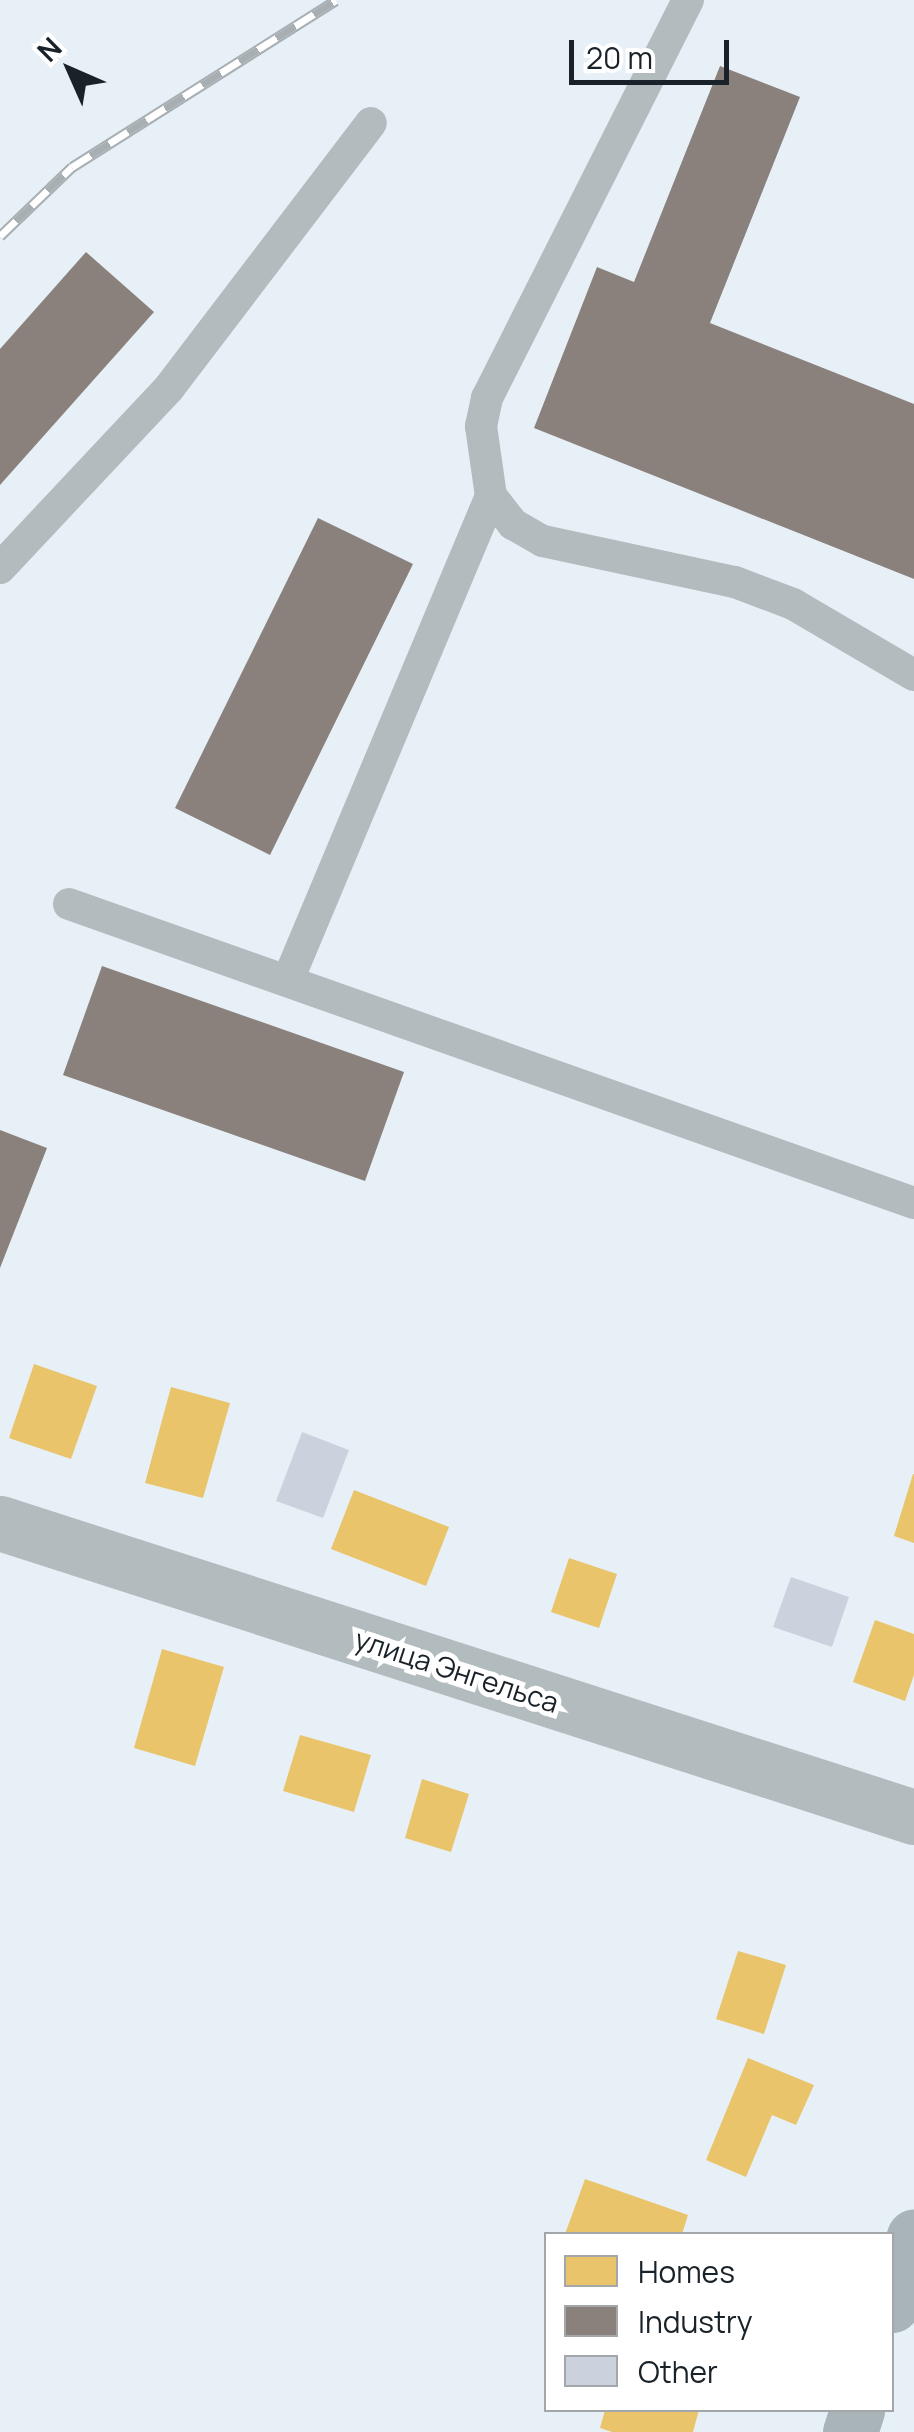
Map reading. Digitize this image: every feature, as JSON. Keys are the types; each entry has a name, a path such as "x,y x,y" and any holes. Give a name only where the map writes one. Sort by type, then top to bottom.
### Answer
{"main road":[{"path":"894,2298 914,2236"}],"street":[{"name":"улица Энгельса","path":"0,1522 914,1817"}],"lane":[{"path":"688,0 487,398 480,426 491,496 513,524 543,541 735,582 793,604 914,675"},
{"path":"0,568 169,388 370,123"},
{"path":"288,980 491,496"},
{"path":"69,904 914,1203"}],"building: Homes":[{"path":"34,1364 97,1386 71,1459 9,1438"},
{"path":"171,1387 230,1403 203,1498 145,1483"},
{"path":"914,1474 914,1543 894,1536"},
{"path":"354,1490 449,1527 426,1586 331,1549"},
{"path":"569,1558 617,1574 599,1628 551,1612"},
{"path":"875,1620 914,1634 914,1675 905,1701 853,1682"},
{"path":"162,1649 224,1667 195,1766 134,1748"},
{"path":"300,1735 371,1755 354,1812 283,1791"},
{"path":"422,1779 469,1794 451,1852 405,1838"},
{"path":"738,1951 786,1965 764,2034 716,2019"},
{"path":"748,2058 814,2085 796,2125 772,2115 746,2177 706,2160"},
{"path":"585,2179 688,2215 683,2232 566,2232"},
{"path":"604,2412 698,2412 693,2432 612,2432 600,2428"}],"building: Industry":[{"path":"720,66 800,97 710,323 914,404 914,579 534,428 597,267 634,282"},
{"path":"86,252 154,312 0,485 0,349"},
{"path":"318,518 413,564 270,855 175,808"},
{"path":"102,966 404,1072 365,1181 63,1075"},
{"path":"0,1130 47,1148 0,1268"}],"building: Other":[{"path":"302,1432 349,1450 323,1518 276,1501"},
{"path":"791,1577 849,1597 832,1647 773,1627"}],"railway":[{"path":"0,236 72,167 336,0"}]}
